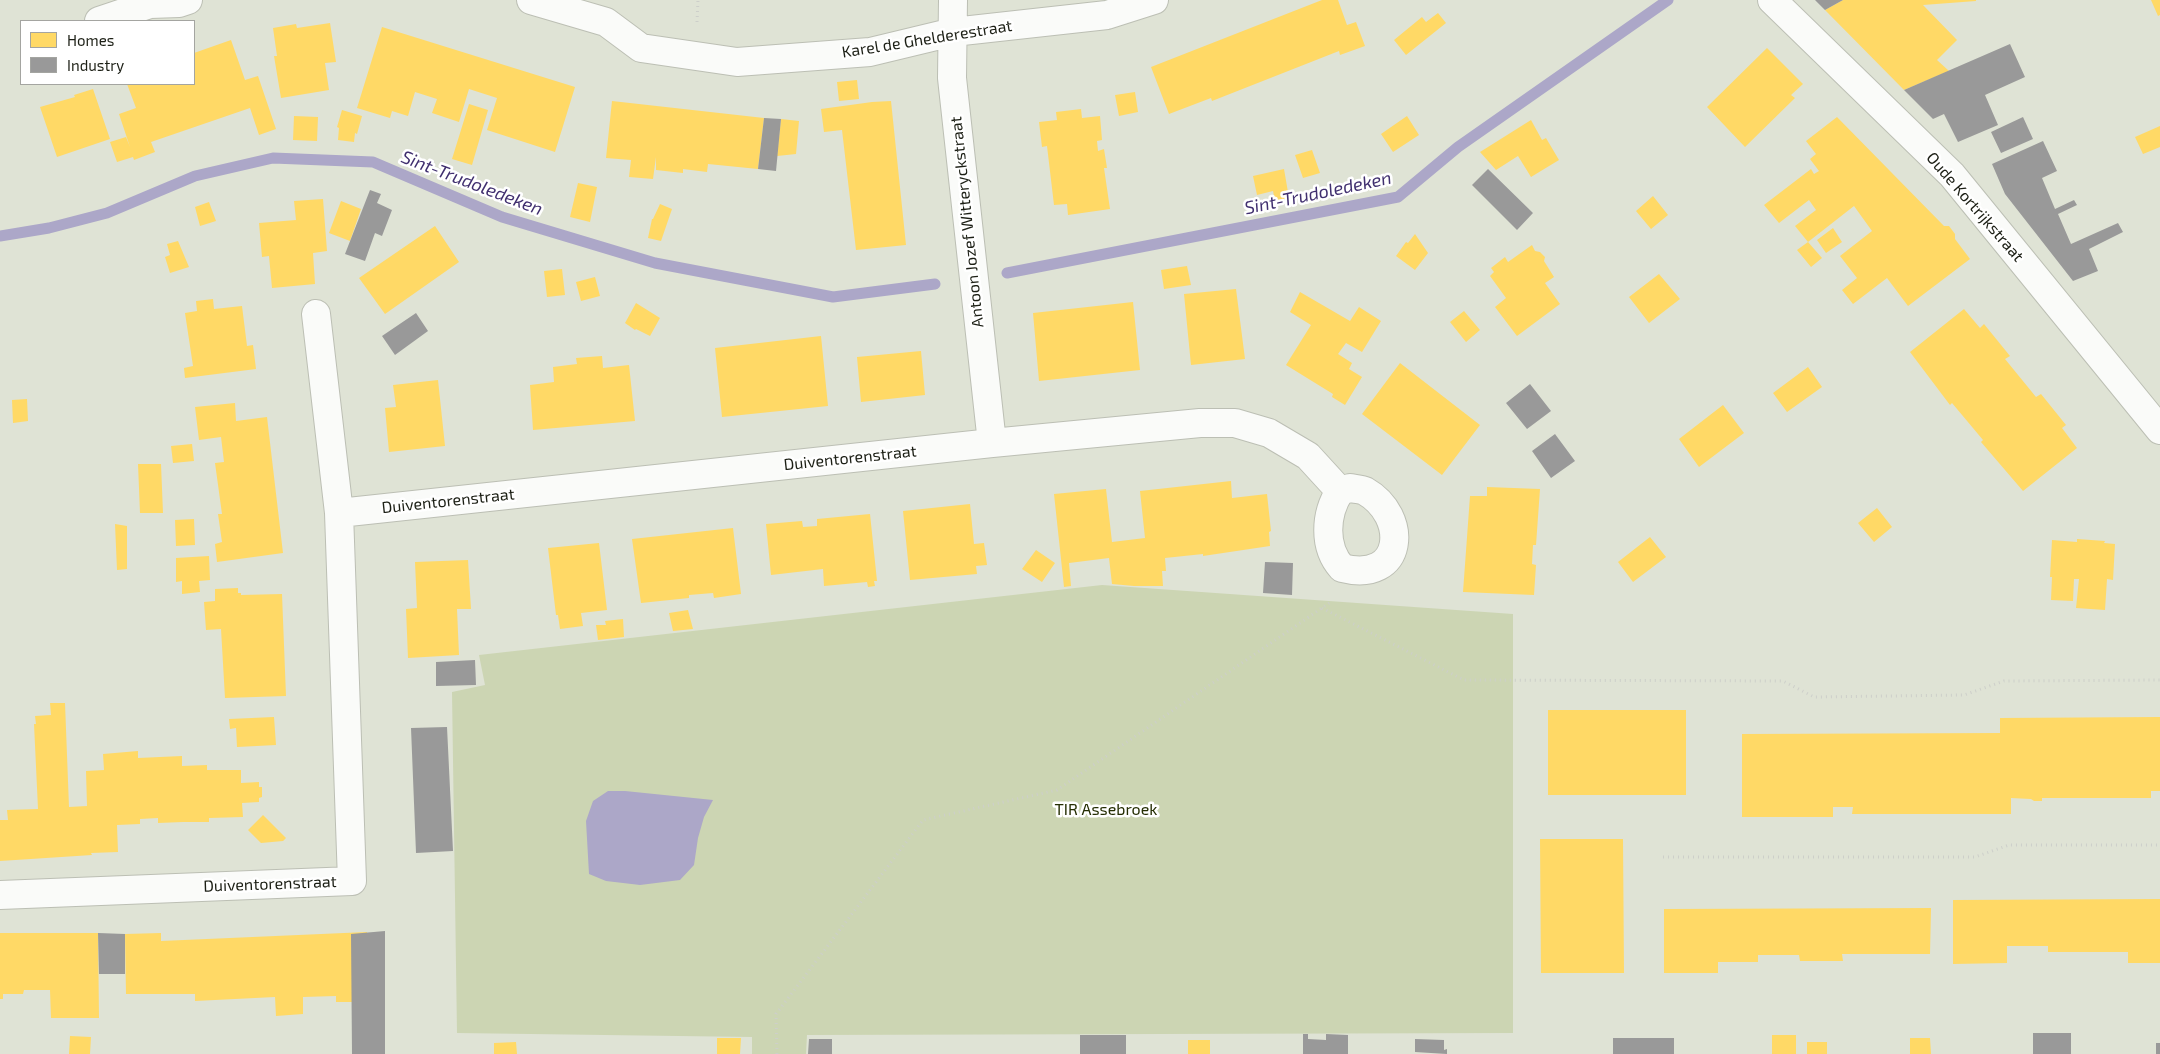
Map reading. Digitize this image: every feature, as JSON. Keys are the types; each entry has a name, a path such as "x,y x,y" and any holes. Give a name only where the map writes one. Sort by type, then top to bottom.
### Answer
{"street":[{"path":"102,20 150,4 179,3 188,0"},
{"name":"Karel de Ghelderestraat","path":"531,0 606,22 641,48 736,62 870,52 952,32 1106,15 1154,0"},
{"name":"Antoon Jozef Witteryckstraat","path":"953,0 952,78 992,443"},
{"name":"Oude Kortrijkstraat","path":"1772,0 1952,175 2160,430"},
{"name":"Duiventorenstraat","path":"0,895 352,881 339,513 316,314"},
{"name":"Duiventorenstraat","path":"339,513 1147,427 1235,423 1269,433 1308,456 1340,491"},
{"path":"1350,488 1364,490 1383,508 1393,529 1395,540 1393,552 1384,563 1370,570 1356,572 1342,568 1331,551 1328,539 1329,514 1333,502 1340,491 1350,488"}],"path":[{"path":"776,1054 776,1014 923,820 1057,790 1322,608 1341,594 1356,572"},
{"path":"1322,608 1464,680 1783,681 1814,697 1964,695 2004,681 2160,680"},
{"path":"1663,857 1975,857 2009,845 2160,845"}],"green space":[{"name":"TIR Assebroek","path":"1102,585 1513,614 1513,1033 807,1035 806,1054 752,1054 752,1037 457,1033 452,692 485,685 479,655"}],"shaded area":[{"path":"608,791 713,800 704,817 698,838 694,865 680,880 640,885 606,881 589,874 586,821 593,801"}],"building: Homes":[{"path":"1322,0 1338,0 1347,25 1356,22 1365,46 1340,55 1339,51 1212,101 1211,98 1169,114 1151,67"},
{"path":"1843,0 1976,1 1923,5 1957,40 1937,60 1949,71 1904,90 1825,10"},
{"path":"2151,0 2160,0 2160,15 2158,16"},
{"path":"1438,13 1446,23 1406,55 1394,40 1422,17 1426,22"},
{"path":"330,23 336,62 325,63 329,90 281,98 274,56 277,56 273,28 296,24 297,28"},
{"path":"382,27 575,87 555,152 487,130 497,98 469,89 459,122 432,113 437,99 415,92 408,116 392,111 390,118 357,108"},
{"path":"231,40 245,80 258,76 276,129 259,135 250,108 151,142 155,152 134,160 133,157 117,162 110,142 126,137 130,147 119,114 136,108 127,85 195,85 195,53"},
{"path":"1767,48 1803,84 1791,95 1795,98 1745,147 1707,107"},
{"path":"857,80 859,99 839,101 837,82"},
{"path":"93,89 110,139 57,157 40,107 75,97 74,95"},
{"path":"1135,92 1138,112 1119,116 1115,95"},
{"path":"612,101 764,118 758,169 708,164 707,172 683,169 683,173 656,170 656,157 653,179 629,177 631,160 606,158"},
{"path":"891,101 906,245 856,250 842,130 824,132 821,109"},
{"path":"469,104 488,110 472,165 452,159"},
{"path":"1081,109 1082,118 1100,116 1102,140 1097,141 1098,151 1104,149 1107,168 1104,168 1110,209 1068,215 1067,204 1054,205 1047,146 1042,147 1039,122 1057,120 1056,112"},
{"path":"342,110 362,116 357,134 355,133 354,142 338,140 339,128 337,127"},
{"path":"294,116 318,117 317,141 293,140"},
{"path":"1407,116 1419,135 1393,152 1381,134"},
{"path":"1837,117 1944,226 1949,226 1955,234 1955,239 1970,259 1908,306 1887,278 1853,304 1842,290 1857,278 1840,256 1872,231 1854,206 1808,242 1795,226 1816,210 1809,200 1779,223 1764,205 1811,169 1814,174 1819,171 1810,159 1816,154 1806,141"},
{"path":"781,119 799,121 796,154 777,156"},
{"path":"1531,120 1542,140 1546,138 1559,160 1531,177 1518,156 1496,170 1480,152"},
{"path":"2160,126 2160,147 2143,154 2135,137"},
{"path":"1312,150 1320,173 1303,178 1295,155"},
{"path":"1284,169 1289,198 1275,201 1273,191 1257,195 1253,176"},
{"path":"578,183 597,187 590,222 570,217"},
{"path":"1653,196 1668,215 1651,229 1636,211"},
{"path":"323,199 327,251 313,253 315,284 272,288 269,256 262,257 259,223 296,220 294,201"},
{"path":"341,201 361,209 350,241 329,233"},
{"path":"209,202 216,221 200,226 195,207"},
{"path":"660,204 672,209 661,241 648,238 652,219"},
{"path":"435,226 459,262 385,314 359,278"},
{"path":"1833,228 1842,242 1826,253 1817,240"},
{"path":"1415,234 1428,253 1415,270 1396,256 1406,242 1408,243"},
{"path":"178,241 189,267 170,273 165,257 170,255 167,244"},
{"path":"1808,242 1822,258 1811,267 1797,250"},
{"path":"1532,245 1535,251 1540,252 1545,257 1544,261 1554,277 1545,283 1560,304 1517,336 1495,307 1506,298 1490,276 1494,272 1491,268 1505,257 1508,262"},
{"path":"1187,266 1191,285 1164,289 1161,270"},
{"path":"562,269 565,295 547,297 544,271"},
{"path":"1659,274 1680,299 1649,323 1629,297"},
{"path":"595,277 600,296 581,301 576,282"},
{"path":"1236,289 1245,359 1191,365 1184,294"},
{"path":"1300,292 1350,321 1359,307 1381,321 1362,352 1346,343 1338,354 1352,363 1349,369 1362,377 1345,405 1332,397 1333,394 1286,365 1311,325 1290,312"},
{"path":"213,299 214,309 242,306 247,346 253,345 256,369 185,378 184,368 193,366 185,313 197,311 196,301"},
{"path":"1133,302 1140,370 1039,381 1033,313"},
{"path":"636,303 660,318 650,336 635,330 625,323"},
{"path":"1964,309 1980,328 1984,324 2010,356 2005,359 2036,397 2041,394 2066,425 2062,428 2077,448 2023,491 1981,442 1983,440 1952,403 1950,405 1910,352"},
{"path":"1464,311 1480,330 1466,342 1450,322"},
{"path":"821,336 828,406 722,417 715,348"},
{"path":"921,351 925,395 861,402 857,357"},
{"path":"602,356 603,368 629,365 635,421 533,430 530,385 554,382 553,367 577,364 576,358"},
{"path":"1400,363 1480,425 1442,475 1362,414"},
{"path":"1808,367 1822,387 1787,412 1773,393"},
{"path":"438,380 445,446 389,452 385,408 396,407 393,385"},
{"path":"27,399 28,421 13,423 12,400"},
{"path":"235,403 236,421 267,417 283,553 217,562 215,544 222,542 218,514 222,514 215,463 224,462 221,437 199,440 195,407"},
{"path":"1723,405 1744,433 1699,467 1679,439"},
{"path":"192,444 194,461 173,463 171,446"},
{"path":"138,464 161,464 163,513 140,513"},
{"path":"1231,481 1232,498 1267,494 1271,531 1269,532 1270,546 1203,556 1203,554 1165,558 1166,571 1162,571 1163,586 1112,584 1109,558 1069,563 1071,586 1064,587 1054,494 1106,489 1112,542 1145,538 1140,491"},
{"path":"1487,487 1540,489 1536,545 1533,545 1532,564 1536,565 1534,595 1463,592 1470,496 1487,496"},
{"path":"970,504 974,544 984,543 987,565 976,566 977,574 910,580 903,511"},
{"path":"1877,508 1892,527 1874,542 1858,523"},
{"path":"870,514 877,581 874,581 875,586 868,587 867,582 824,586 823,569 771,575 766,524 802,521 803,527 817,526 817,519"},
{"path":"194,519 195,545 176,546 175,520"},
{"path":"115,524 127,526 127,569 117,570"},
{"path":"733,528 741,594 714,598 713,593 689,595 689,598 641,603 632,539"},
{"path":"1650,537 1666,557 1633,582 1618,562"},
{"path":"2077,539 2105,541 2104,543 2115,544 2113,580 2107,579 2105,610 2076,608 2079,579 2074,579 2073,601 2051,600 2052,540 2077,542"},
{"path":"599,543 607,610 581,613 583,626 560,629 558,615 556,615 548,548"},
{"path":"1036,550 1055,563 1042,582 1022,569"},
{"path":"209,556 210,580 199,581 200,592 182,594 182,581 176,582 176,558"},
{"path":"468,560 471,609 457,609 459,655 408,658 406,609 417,608 415,562"},
{"path":"238,588 238,593 241,593 241,595 282,594 286,696 225,698 221,629 206,630 204,602 215,601 215,589"},
{"path":"688,610 693,629 673,631 669,613"},
{"path":"623,619 624,637 598,640 596,625 606,625 605,621"},
{"path":"50,703 65,703 69,807 87,806 86,771 104,770 103,754 138,751 138,758 182,756 182,766 207,765 207,770 241,770 241,783 259,782 259,787 262,787 262,797 259,798 259,802 242,803 243,817 209,818 209,822 158,823 158,818 140,819 140,824 117,825 118,852 0,861 0,820 8,820 7,810 38,809 34,724 36,724 35,716 51,715"},
{"path":"1548,710 1686,710 1686,795 1548,795"},
{"path":"274,717 276,745 237,747 236,728 230,729 229,719"},
{"path":"2160,717 2160,791 2151,791 2151,798 2042,798 2042,801 2034,801 2031,799 2011,798 2011,814 1852,814 1853,807 1833,807 1833,817 1742,817 1742,734 2000,733 2000,718"},
{"path":"263,815 286,838 283,841 261,843 248,830"},
{"path":"1540,839 1623,839 1624,973 1541,973"},
{"path":"2160,899 2160,963 2128,963 2128,952 2048,952 2048,946 2007,946 2007,963 1953,964 1953,900"},
{"path":"1931,908 1930,954 1842,954 1843,961 1800,961 1799,955 1758,955 1758,962 1718,962 1718,973 1664,973 1664,909"},
{"path":"367,932 367,961 352,961 352,994 385,994 384,1007 353,1007 353,1002 336,1002 336,996 303,997 303,1014 276,1016 275,997 195,1001 195,994 126,994 125,934 161,933 161,941"},
{"path":"0,933 98,933 99,1018 51,1018 50,990 24,990 23,994 3,994 3,999 0,999"},
{"path":"1772,1035 1796,1035 1796,1054 1772,1054"},
{"path":"70,1036 91,1037 90,1054 69,1054"},
{"path":"717,1038 741,1038 740,1054 717,1054"},
{"path":"1910,1038 1930,1038 1931,1054 1910,1054"},
{"path":"1188,1040 1210,1040 1210,1054 1188,1054"},
{"path":"516,1042 517,1054 494,1054 494,1043"},
{"path":"1807,1042 1827,1042 1827,1054 1807,1054"}],"building: Industry":[{"path":"1815,0 1843,0 1825,10"},
{"path":"2010,44 2025,77 1985,95 1998,125 1958,142 1944,114 1933,119 1904,90"},
{"path":"2023,117 2033,139 2001,153 1991,132"},
{"path":"764,118 781,119 776,171 758,169"},
{"path":"2043,141 2057,171 2042,178 2055,209 2074,200 2077,205 2058,214 2071,244 2118,223 2123,232 2089,249 2098,271 2073,281 2005,194 1992,164"},
{"path":"1488,169 1533,213 1517,230 1472,185"},
{"path":"370,190 381,194 377,203 392,210 382,236 375,233 365,261 345,254"},
{"path":"416,313 428,331 395,355 382,336"},
{"path":"1530,384 1551,411 1527,429 1506,403"},
{"path":"1555,434 1575,461 1551,478 1532,451"},
{"path":"1265,562 1293,563 1292,595 1263,593"},
{"path":"475,660 476,685 436,686 436,662"},
{"path":"447,727 453,851 416,853 411,728"},
{"path":"385,931 385,1054 352,1054 351,934"},
{"path":"98,933 125,934 125,974 99,974"},
{"path":"2033,1033 2071,1033 2071,1054 2033,1054"},
{"path":"1303,1034 1308,1034 1308,1039 1326,1040 1326,1034 1348,1035 1348,1054 1303,1054"},
{"path":"1080,1035 1126,1035 1126,1054 1080,1054"},
{"path":"1613,1038 1674,1038 1674,1054 1613,1054"},
{"path":"809,1039 832,1039 832,1054 808,1054"},
{"path":"1415,1039 1444,1040 1444,1050 1447,1049 1447,1054 1415,1052"},
{"path":"2156,1043 2160,1043 2160,1054 2156,1054"}],"waterway":[{"name":"Sint-Trudoledeken","path":"1007,273 1398,197 1458,147 1668,0"},
{"name":"Sint-Trudoledeken","path":"0,236 49,228 107,213 195,176 273,158 373,162 502,217 655,263 833,297 935,284"}]}
